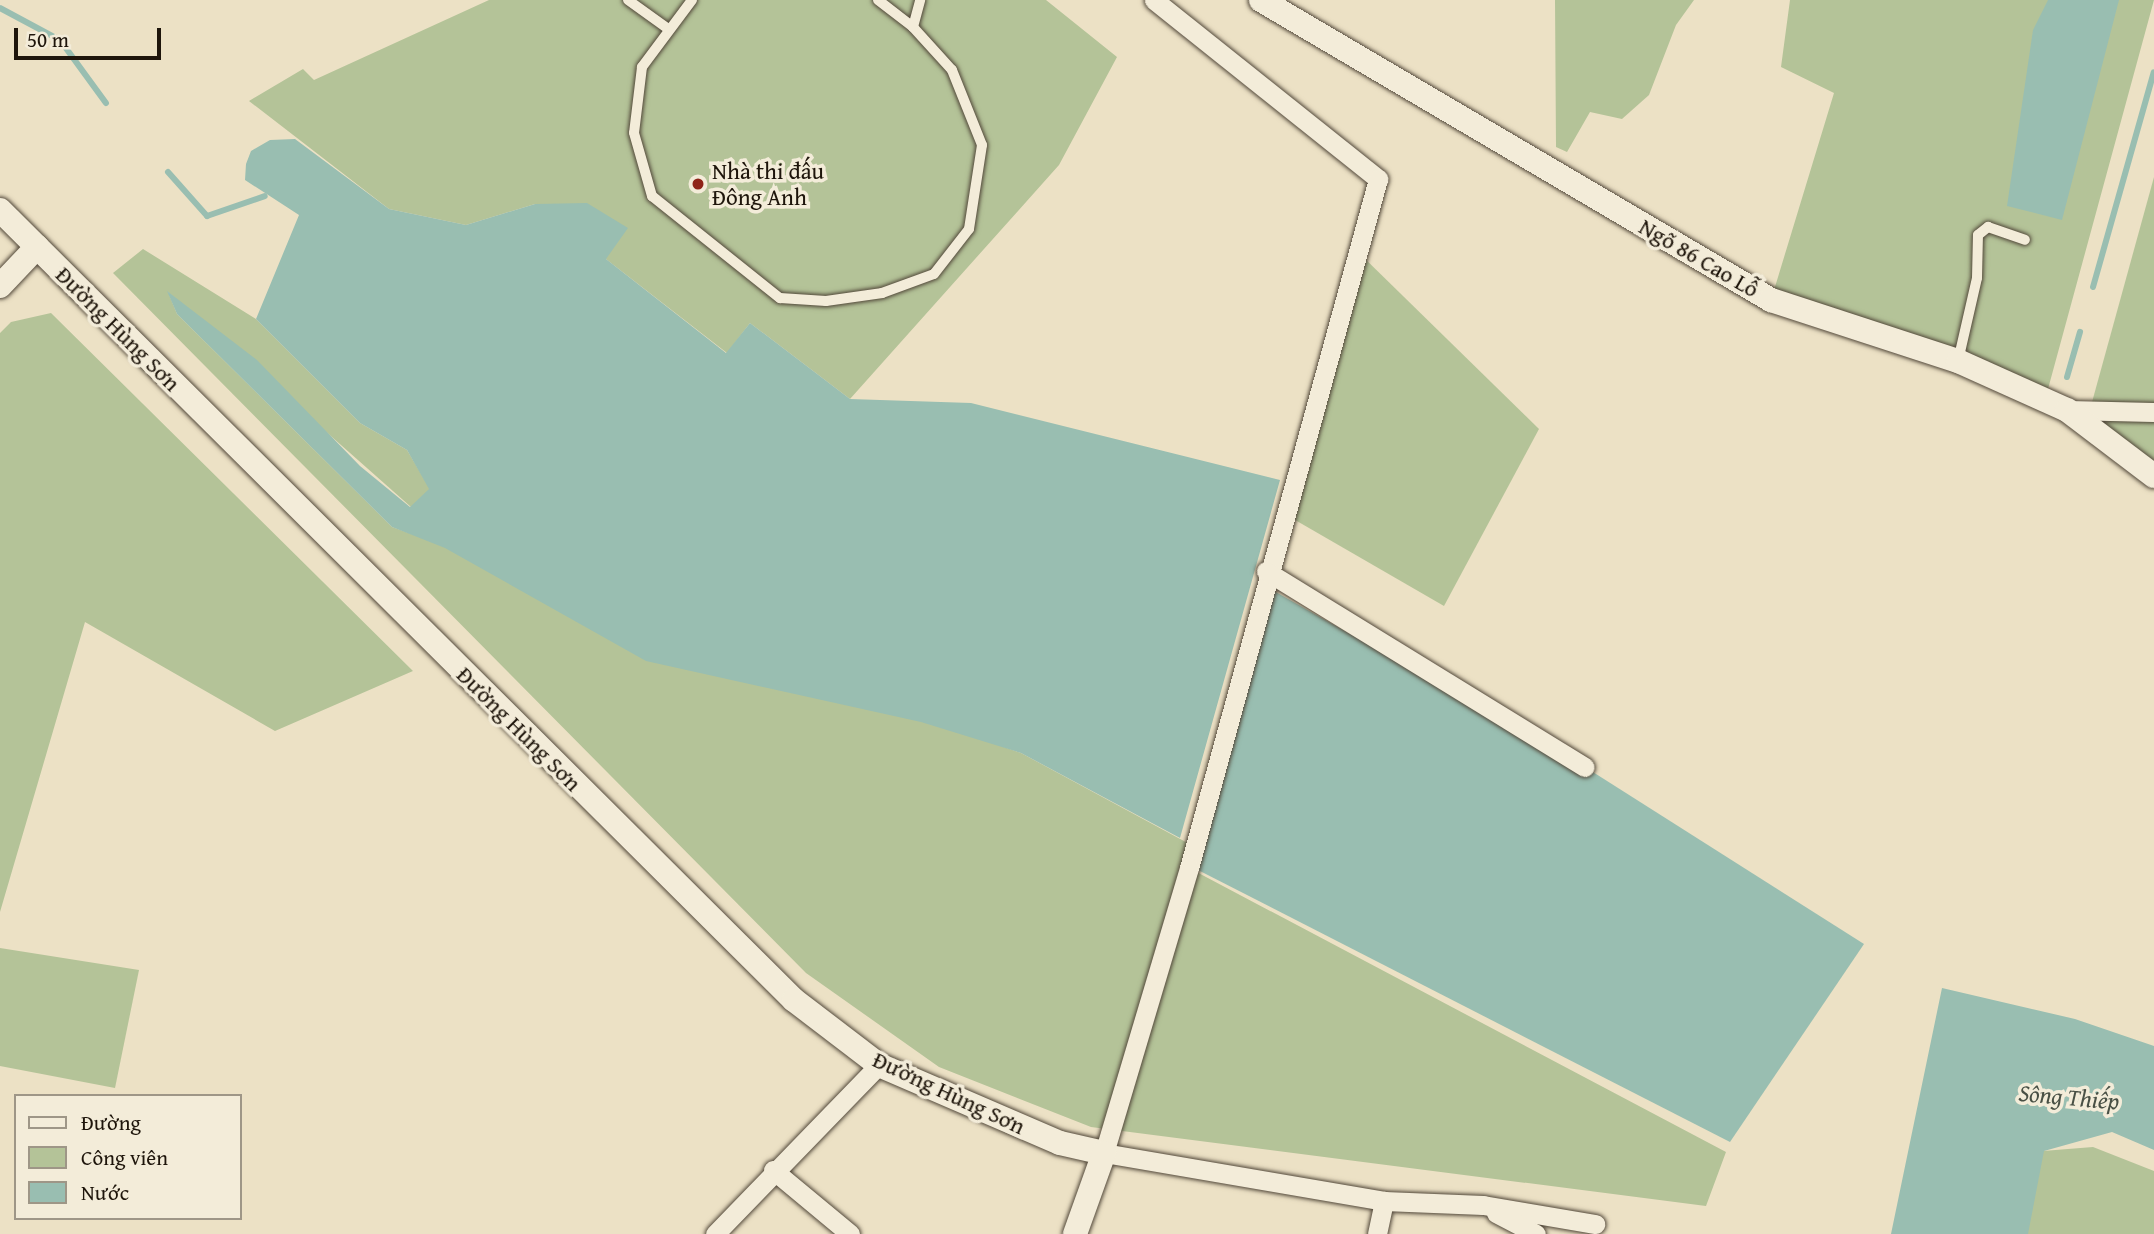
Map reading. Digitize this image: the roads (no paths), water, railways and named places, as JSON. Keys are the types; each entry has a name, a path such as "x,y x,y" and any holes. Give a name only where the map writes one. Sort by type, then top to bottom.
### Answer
{"street":[{"path":"1075,1234 1104,1153 1189,868 1266,571 1378,179 1154,0"},
{"name":"Ngõ 86 Cao Lỗ","path":"1261,0 1771,300 1958,361 2067,410 2154,476"},
{"name":"Đường Hùng Sơn","path":"0,210 794,1000 879,1065 1060,1143 1104,1153"},
{"path":"4,275 37,247"},
{"path":"2067,410 2154,412"},
{"path":"1266,571 1584,767"},
{"path":"715,1234 773,1170 879,1065"},
{"path":"1104,1153 1384,1201 1483,1205 1595,1224"},
{"path":"773,1170 849,1234"},
{"path":"1377,1234 1384,1201"},
{"path":"1483,1205 1535,1234"}],"lane":[{"path":"628,0 667,28"},
{"path":"692,0 667,28 642,67 634,133 652,196 780,298 826,301 882,293 934,274 969,229 982,145 952,70 912,27 878,0"},
{"path":"912,27 920,0"},
{"path":"1958,361 1977,278 1978,235 1988,227 2025,240"}],"water":[{"path":"2048,0 2119,0 2062,220 2007,206 2033,30"},
{"path":"295,139 389,209 466,225 535,204 587,203 628,228 606,259 726,353 750,323 850,399 971,403 1280,480 1180,838 1021,753 921,722 646,661 445,548 392,527 177,314 167,291 257,360 360,466 410,507 429,489 407,450 360,423 256,319 299,215 245,180 246,164 251,151 270,140"},
{"path":"1274,591 1585,767 1864,944 1730,1142 1196,869"},
{"name":"Sông Thiếp","path":"1942,988 2075,1019 2154,1046 2154,1150 2112,1132 2044,1151 2028,1234 1891,1234"}],"waterway":[{"path":"0,8 60,40 106,103"},
{"path":"2093,287 2154,72"},
{"path":"168,172 207,216 265,196"},
{"path":"2067,377 2080,332"}],"place":[{"name":"Nhà thi đấu Đông Anh","path":"698,184"}]}
